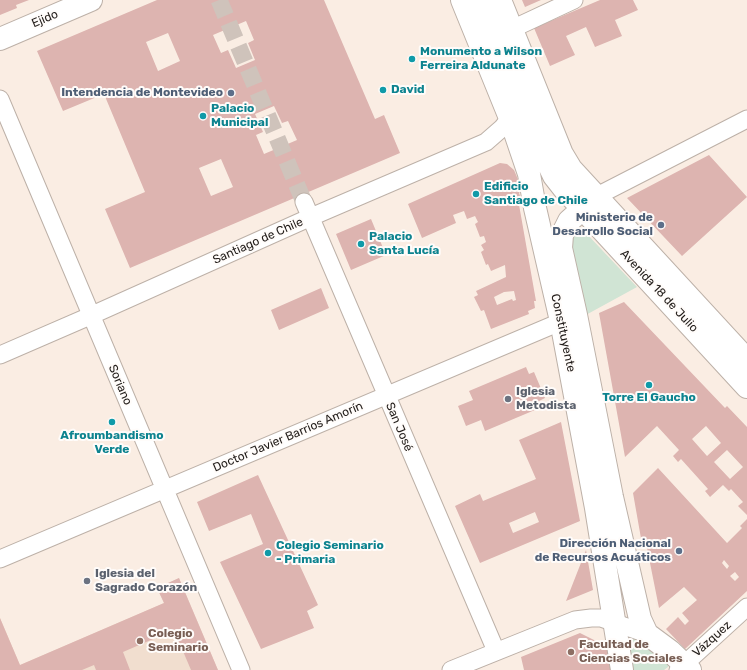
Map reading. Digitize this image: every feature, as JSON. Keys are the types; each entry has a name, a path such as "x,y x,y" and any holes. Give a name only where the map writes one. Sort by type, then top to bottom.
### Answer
{"street":[{"name":"Ejido","path":"0,39 91,0"},
{"path":"462,0 510,118"},
{"name":"Avenida 18 de Julio","path":"482,0 542,151 554,176 565,190 590,202 747,360"},
{"name":"Avenida 18 de Julio","path":"500,0 562,154 590,202 747,386"},
{"path":"512,29 574,0"},
{"name":"Soriano","path":"0,99 90,316 241,670"},
{"name":"Santiago de Chile","path":"0,355 90,316 308,210 486,142 502,128 510,118"},
{"name":"Constituyente","path":"510,118 529,174 535,208 569,318 636,603 640,619 647,634"},
{"path":"590,202 747,119"},
{"name":"Constituyente","path":"590,202 569,221 565,227 562,236 561,248 569,318 596,508 622,670"},
{"name":"San José","path":"308,210 496,651"},
{"name":"Doctor Javier Barrios Amorín","path":"0,559 569,318"},
{"name":"Vázquez","path":"684,668 747,607"},
{"path":"451,670 575,620 592,618 601,618 647,634 670,651 684,668"}],"shaded area":[{"name":"Colegio Seminario","path":"179,578 218,670 0,670 0,618 20,665 164,603 157,588"}],"green space":[{"path":"582,230 637,287 584,316 569,251 571,239"},
{"path":"627,636 650,647 669,664 668,667 664,670 630,670"}],"building":[{"path":"0,0 29,0 16,5 17,8 0,15"},
{"name":"Palacio Municipal","path":"157,0 324,0 375,119 384,115 400,153 130,268 105,209 145,192 104,94 63,111 37,51","holes":["246,21 254,40 248,43 255,60 236,68 228,50 221,53 213,35","168,33 180,61 158,71 146,42","274,106 282,123 288,121 297,140 264,154 256,135 263,132 255,114","221,159 233,187 211,196 199,168"]},
{"path":"522,0 541,0 525,7"},
{"path":"600,0 633,0 638,10 615,20 622,36 595,47 586,27 566,36 575,55 550,66 534,28"},
{"path":"709,155 747,197 682,256 627,198"},
{"path":"500,163 507,164 514,170 522,189 519,193 520,196 518,199 536,301 534,301 535,308 528,311 529,314 491,329 484,310 481,311 474,297 478,295 476,291 506,277 505,265 491,271 488,264 486,265 481,252 484,250 481,245 486,242 484,236 480,237 475,224 478,222 475,216 467,219 464,211 453,215 456,223 422,238 408,204","holes":["514,291 516,300 513,301 512,299 497,305 494,297 504,292"]},
{"name":"Palacio Santa Lucía","path":"371,219 386,255 351,270 336,234"},
{"path":"321,288 329,308 279,330 271,310"},
{"path":"624,302 725,408 727,406 747,427 747,515 738,506 743,502 731,489 729,491 723,485 710,497 705,491 708,489 681,459 678,462 673,456 679,450 657,426 625,457 599,313","holes":["706,426 721,443 707,456 692,439","727,450 743,467 730,479 714,462"]},
{"name":"Iglesia Metodista","path":"526,367 529,374 534,372 545,398 539,401 542,407 485,431 481,420 466,426 458,406 473,400 469,391"},
{"path":"561,422 580,521 480,563 455,506 480,494 483,501 536,479 519,440","holes":["535,512 539,522 513,533 509,523"]},
{"path":"658,468 727,543 742,528 740,526 747,519 747,591 685,649 666,629 678,617 685,625 689,621 682,613 697,600 684,587 659,608 646,543 644,545 642,544 633,493","holes":["724,560 729,566 727,569 722,563","735,572 739,577 735,581 730,576"]},
{"name":"Colegio Seminario - Primaria","path":"258,475 318,605 307,611 314,628 261,649 220,562 263,544 251,514 209,531 197,502"},
{"path":"586,550 593,590 566,601"},
{"name":"Colegio Seminario","path":"179,578 218,670 191,670 174,630 123,652 130,670 96,670 94,665 82,670 0,670 0,618 20,665 164,603 157,588"},
{"name":"Facultad de Ciencias Sociales","path":"580,633 608,647 613,670 524,670 521,657"}],"tunnel":[{"path":"219,0 304,202"}],"place":[{"name":"Monumento a Wilson Ferreira Aldunate","path":"412,59"},
{"name":"David","path":"383,90"},
{"name":"Intendencia de Montevideo","path":"231,93"},
{"name":"Palacio Municipal","path":"203,116"},
{"name":"Edificio Santiago de Chile","path":"476,194"},
{"name":"Ministerio de Desarrollo Social","path":"661,225"},
{"name":"Palacio Santa Lucía","path":"361,244"},
{"name":"Torre El Gaucho","path":"649,385"},
{"name":"Iglesia Metodista","path":"508,399"},
{"name":"Afroumbandismo Verde","path":"112,422"},
{"name":"Dirección Nacional de Recursos Acuáticos","path":"679,551"},
{"name":"Colegio Seminario - Primaria","path":"268,553"},
{"name":"Iglesia del Sagrado Corazón","path":"87,581"},
{"name":"Colegio Seminario","path":"140,641"},
{"name":"Facultad de Ciencias Sociales","path":"571,652"}]}
